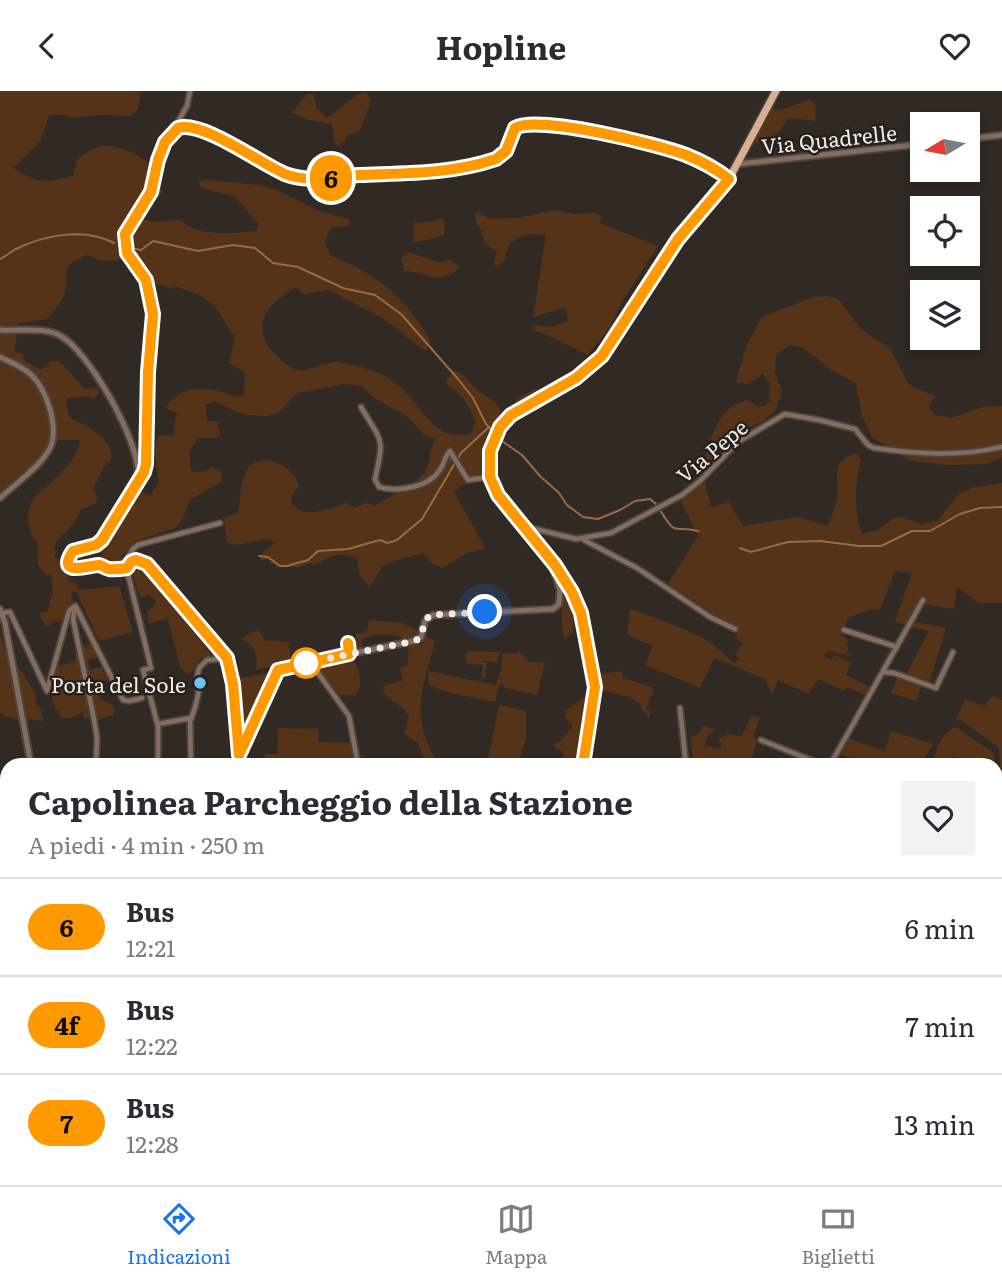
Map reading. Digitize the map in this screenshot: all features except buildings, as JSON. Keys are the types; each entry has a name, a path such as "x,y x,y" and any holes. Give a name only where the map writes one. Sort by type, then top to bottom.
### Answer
{"main road":[{"path":"584,758 595,690 593,668 579,607 548,556 498,495 490,477 490,453 503,423 515,412 576,378 602,356 672,247 729,179 776,91"}],"street":[{"path":"190,91 186,109 158,160 151,192 124,237 127,253 146,280 153,314 145,466 102,540 96,545 73,551 69,558 70,564 76,570 100,565 114,570 136,560 144,562 222,651 231,672 239,758"},
{"path":"169,137 181,127 192,127 236,146 284,173 296,177 323,178 412,174 489,161 504,153 516,127 537,123 673,151 696,159 729,179"},
{"path":"980,138 1002,135"},
{"name":"Via Quadrelle","path":"738,164 910,145"},
{"path":"0,330 57,334 71,343 85,358 129,438 138,466 136,484"},
{"path":"0,357 27,371 40,385 49,404 53,436 47,454 0,498"},
{"path":"361,407 382,442 375,478 379,487 403,488 430,479 438,474 448,452 455,456 469,481 490,477"},
{"name":"Via Pepe","path":"522,524 576,539 605,535 659,508 696,485 741,440 785,414 853,429 870,447 887,450 934,455 1002,447"},
{"path":"158,758 158,724 143,670 151,668 125,562 138,545 220,523"},
{"path":"576,539 591,542 624,560 710,617 735,629"},
{"path":"239,755 278,670 415,641 422,635 425,621 431,615 555,609 559,604 560,592 548,556"},
{"path":"834,758 923,600"},
{"path":"75,606 123,700 129,702 150,695"},
{"path":"31,758 1,611 10,612 47,691 67,615 75,606"},
{"path":"75,606 74,619 97,738 96,758"},
{"path":"844,630 897,647"},
{"path":"197,678 200,666 222,656 222,651"},
{"path":"882,673 894,673 936,688 953,652"},
{"path":"212,659 222,661 231,672"},
{"path":"310,662 349,716 357,758"},
{"path":"191,758 191,718 199,688"},
{"path":"680,708 684,758"},
{"path":"158,724 191,718"},
{"path":"761,740 806,758"}],"shaded area":[{"path":"0,91 141,91 138,109 130,116 49,116 40,142 14,168 36,180 56,180 73,176 77,160 93,149 113,147 139,157 161,172 163,191 139,217 151,222 180,220 197,230 217,233 257,231 258,223 235,197 201,188 199,181 208,180 258,185 277,190 319,211 351,220 348,226 331,228 325,242 331,256 362,270 390,290 413,314 431,343 425,351 384,319 328,290 304,294 296,287 277,300 265,316 262,325 267,344 287,365 298,370 338,362 386,376 401,388 432,423 446,433 470,435 476,421 464,399 445,382 454,370 494,402 501,412 488,441 490,477 460,486 454,492 486,549 470,552 442,568 431,563 423,553 397,560 383,567 369,586 360,576 357,558 351,556 335,556 314,565 310,563 300,567 276,567 275,563 271,564 269,560 260,560 264,551 275,543 269,539 236,545 227,542 224,518 237,513 244,476 253,464 260,461 276,462 291,472 299,486 291,497 294,505 306,512 322,511 346,503 355,508 366,503 375,506 423,475 436,439 426,436 408,417 374,398 362,386 346,384 297,393 279,413 265,416 245,415 213,401 205,405 207,421 217,421 220,435 216,438 200,438 196,442 190,453 192,472 207,471 211,467 220,470 222,481 190,500 176,528 136,541 120,557 123,560 118,566 110,568 98,561 103,555 99,548 115,527 135,492 138,489 150,496 159,481 156,441 158,436 174,435 178,413 166,408 172,399 180,393 198,389 239,397 244,394 245,372 229,363 235,338 217,310 206,299 174,286 172,289 146,280 131,259 101,261 87,255 67,268 64,295 47,319 19,323 14,352 23,354 23,359 41,370 51,361 59,361 85,389 98,388 100,392 93,400 88,396 66,398 69,417 104,439 109,446 111,461 106,463 93,489 98,498 96,503 81,510 75,522 53,548 57,551 54,556 69,576 68,582 77,583 79,590 119,586 133,632 99,641 76,591 71,593 73,603 66,610 62,622 53,621 46,628 40,612 47,612 53,592 51,575 47,576 38,566 38,543 29,527 29,509 36,495 68,466 80,440 49,443 36,461 0,495"},
{"path":"366,91 371,102 359,132 347,135 340,146 335,144 332,124 309,120 292,113 307,94 313,94 317,109 327,118"},
{"path":"810,100 815,104 816,121 788,118 772,138 758,144 754,141 772,109 780,110"},
{"path":"555,210 573,214 594,213 602,217 600,223 658,246 620,305 612,325 588,355 532,330 534,325 549,327 569,321 565,308 533,317 546,235 524,235 513,241 506,253 505,262 496,267 494,261 497,253 485,243 476,223 475,212 488,219 517,218"},
{"path":"441,218 445,221 444,235 414,243 414,223"},
{"path":"408,252 438,262 449,260 460,267 453,273 439,277 404,271 401,258"},
{"path":"813,297 838,299 862,330 890,349 909,385 935,396 929,407 935,415 951,418 983,407 1002,406 1002,457 987,464 947,465 910,461 872,437 862,416 856,384 830,369 802,347 789,345 776,356 775,373 782,391 776,409 764,421 727,438 707,467 704,463 710,443 723,415 738,403 748,400 757,406 765,406 769,402 770,384 763,374 749,384 736,382 746,346 762,317"},
{"path":"584,368 592,370 592,374 535,412 530,409 535,404 532,398 517,410 514,407 517,398 536,389 543,392"},
{"path":"855,453 861,459 856,496 862,533 879,530 893,518 900,517 922,524 937,521 958,495 971,488 1002,483 1002,603 978,603 957,587 954,609 923,604 915,622 946,628 929,684 906,675 929,631 912,627 914,622 909,621 906,625 895,621 912,573 895,571 880,609 848,618 841,635 848,640 847,653 855,657 827,651 824,656 831,660 834,655 851,663 846,675 871,688 867,696 847,687 845,691 818,679 808,694 778,680 772,694 765,679 714,658 700,688 645,665 653,646 627,635 630,609 702,638 735,663 739,658 735,655 743,643 737,639 736,629 668,584 698,536 680,499 704,478 711,507 729,502 743,526 798,517 828,526 836,501 837,471 842,461"},
{"path":"135,567 143,569 212,655 201,659 191,673 186,674 180,667 168,618 148,624 148,621 154,619 148,619 147,611 154,607 156,601 150,595 140,598 132,571"},
{"path":"560,567 564,567 571,576 574,592 570,608 574,620 573,633 564,638 563,593"},
{"path":"369,620 404,623 435,641 423,689 421,717 423,731 435,758 423,758 418,743 404,734 409,717 405,710 384,694 383,686 403,678 400,668 407,666 407,645 397,636 381,635 362,638 362,649 356,650 356,634 367,632"},
{"path":"258,630 265,640 289,642 291,663 256,670 255,652 241,638"},
{"path":"0,634 8,659 23,673 35,694 44,721 18,720 3,716 0,712"},
{"path":"82,642 85,647 92,642 98,657 88,660 90,670 101,667 108,680 96,683 101,699 113,705 114,715 96,720 91,717 85,719 82,712 70,718 61,718 54,704 52,687 57,666 75,662 77,643"},
{"path":"467,651 500,652 497,663 485,661 485,657 484,662 487,663 485,678 481,677 483,665 465,663"},
{"path":"520,652 529,662 545,663 537,695 504,688 504,685 499,684 495,702 449,692 429,683 428,671 496,685 501,671 502,653"},
{"path":"353,656 360,686 356,695 339,695 317,669 330,667 329,661"},
{"path":"622,671 622,677 654,688 646,709 651,712 649,719 639,703 629,697 597,689 597,674"},
{"path":"273,672 245,737 240,738 235,679"},
{"path":"898,676 922,684 916,701 891,693"},
{"path":"992,696 1002,700 1002,758 1000,758 999,748 961,720 955,721 965,700 984,706"},
{"path":"583,698 588,700 578,758 563,758 563,752 555,748 554,744 572,728 572,724 565,718 566,710"},
{"path":"499,705 526,711 526,738 520,758 488,758"},
{"path":"751,716 759,717 752,758 693,758 691,736 698,735 704,725 715,730 708,735 705,745 720,749 720,738 729,734 742,736"},
{"path":"956,727 994,753 994,758 935,758 941,740"},
{"path":"278,728 318,729 318,742 352,743 355,758 265,758 265,754 277,754"},
{"path":"891,731 934,744 924,758 852,758 840,754 847,738 885,751"}],"waterway":[{"path":"0,259 38,240 64,235 90,235 114,243"},
{"path":"131,248 141,250 153,241 198,251 233,245 255,248 273,263 298,267 343,288 375,295 401,314 458,379 495,434"},
{"path":"259,556 268,557 280,566 287,566 308,560 318,551 348,549 380,540 387,543 397,540 422,519 461,453 489,427"},
{"path":"499,439 522,455 567,505 583,517 598,519 635,501 650,499 657,505"},
{"path":"740,548 751,552 788,542 820,541 881,546 912,531 930,531 960,514 980,508 1002,507"},
{"path":"660,510 676,529 698,531"}],"bus line":[{"name":"6","path":"348,643 349,654 278,670 239,755 233,684 227,658 147,564 136,560 127,568 112,570 100,565 76,570 70,564 69,558 73,551 96,545 102,540 144,472 153,314 146,280 127,253 124,237 151,192 158,160 167,140 178,128 192,127 236,146 278,171 296,177 316,178 407,175 477,164 502,155 515,128 523,124 537,123 591,132 691,157 729,179 672,247 605,352 576,378 511,415 500,428 490,453 490,477 498,495 552,561 572,592 584,622 595,687 584,758"}],"place":[{"name":"Porta del Sole","path":"200,683"}],"route":[{"path":"306,663 415,641 422,635 423,624 431,615 485,612"}]}
